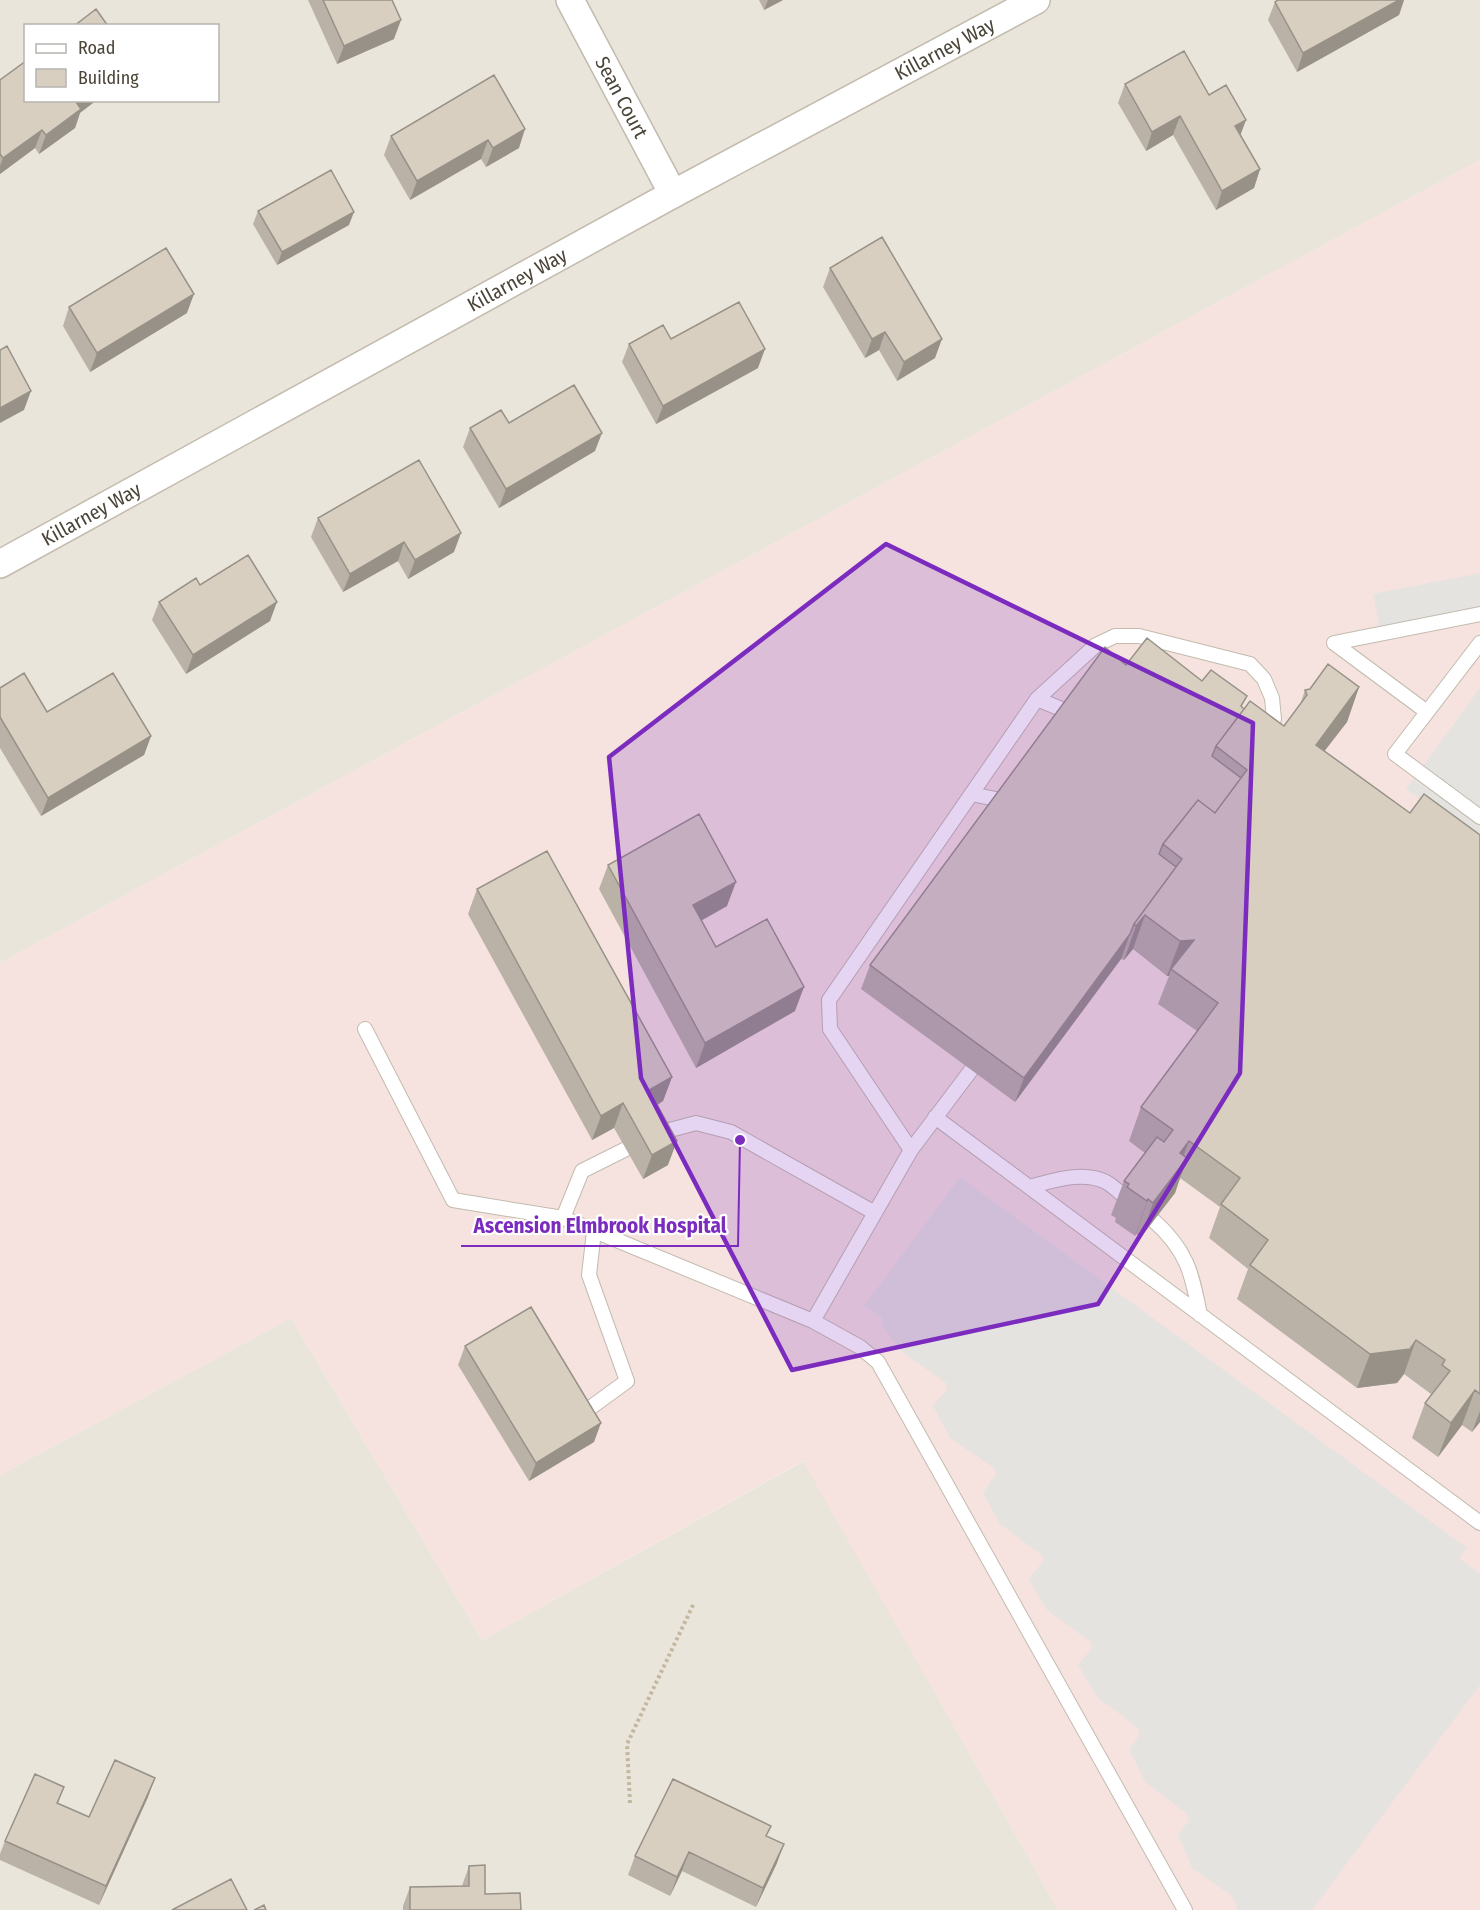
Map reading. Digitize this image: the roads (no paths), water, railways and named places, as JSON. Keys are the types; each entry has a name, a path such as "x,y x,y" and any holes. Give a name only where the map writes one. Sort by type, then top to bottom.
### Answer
{"street":[{"name":"Sean Court","path":"570,0 673,194"},
{"name":"Killarney Way","path":"0,564 673,194 1036,0"}],"lane":[{"path":"1427,712 1334,643 1480,614"},
{"path":"911,1150 830,1029 829,1000 1037,699 1096,645 1116,636 1139,636 1250,664 1264,679 1272,698 1274,719 1263,737"},
{"path":"1480,643 1395,754 1480,817"},
{"path":"1037,699 1066,711"},
{"path":"971,794 1001,800"},
{"path":"365,1029 453,1200 563,1218 813,1321 860,1347 878,1362 1185,1910"},
{"path":"813,1321 911,1150 983,1048"},
{"path":"935,1117 1480,1523"},
{"path":"651,1135 696,1123 731,1132 875,1213"},
{"path":"563,1218 582,1171 626,1149"},
{"path":"1029,1187 1058,1179 1083,1177 1105,1181 1125,1197"},
{"path":"1154,1220 1170,1234 1183,1253 1194,1284 1200,1315"},
{"path":"579,1416 627,1381 589,1275 594,1231"}],"place":[{"name":"Ascension Elmbrook Hospital","path":"740,1140"}]}
